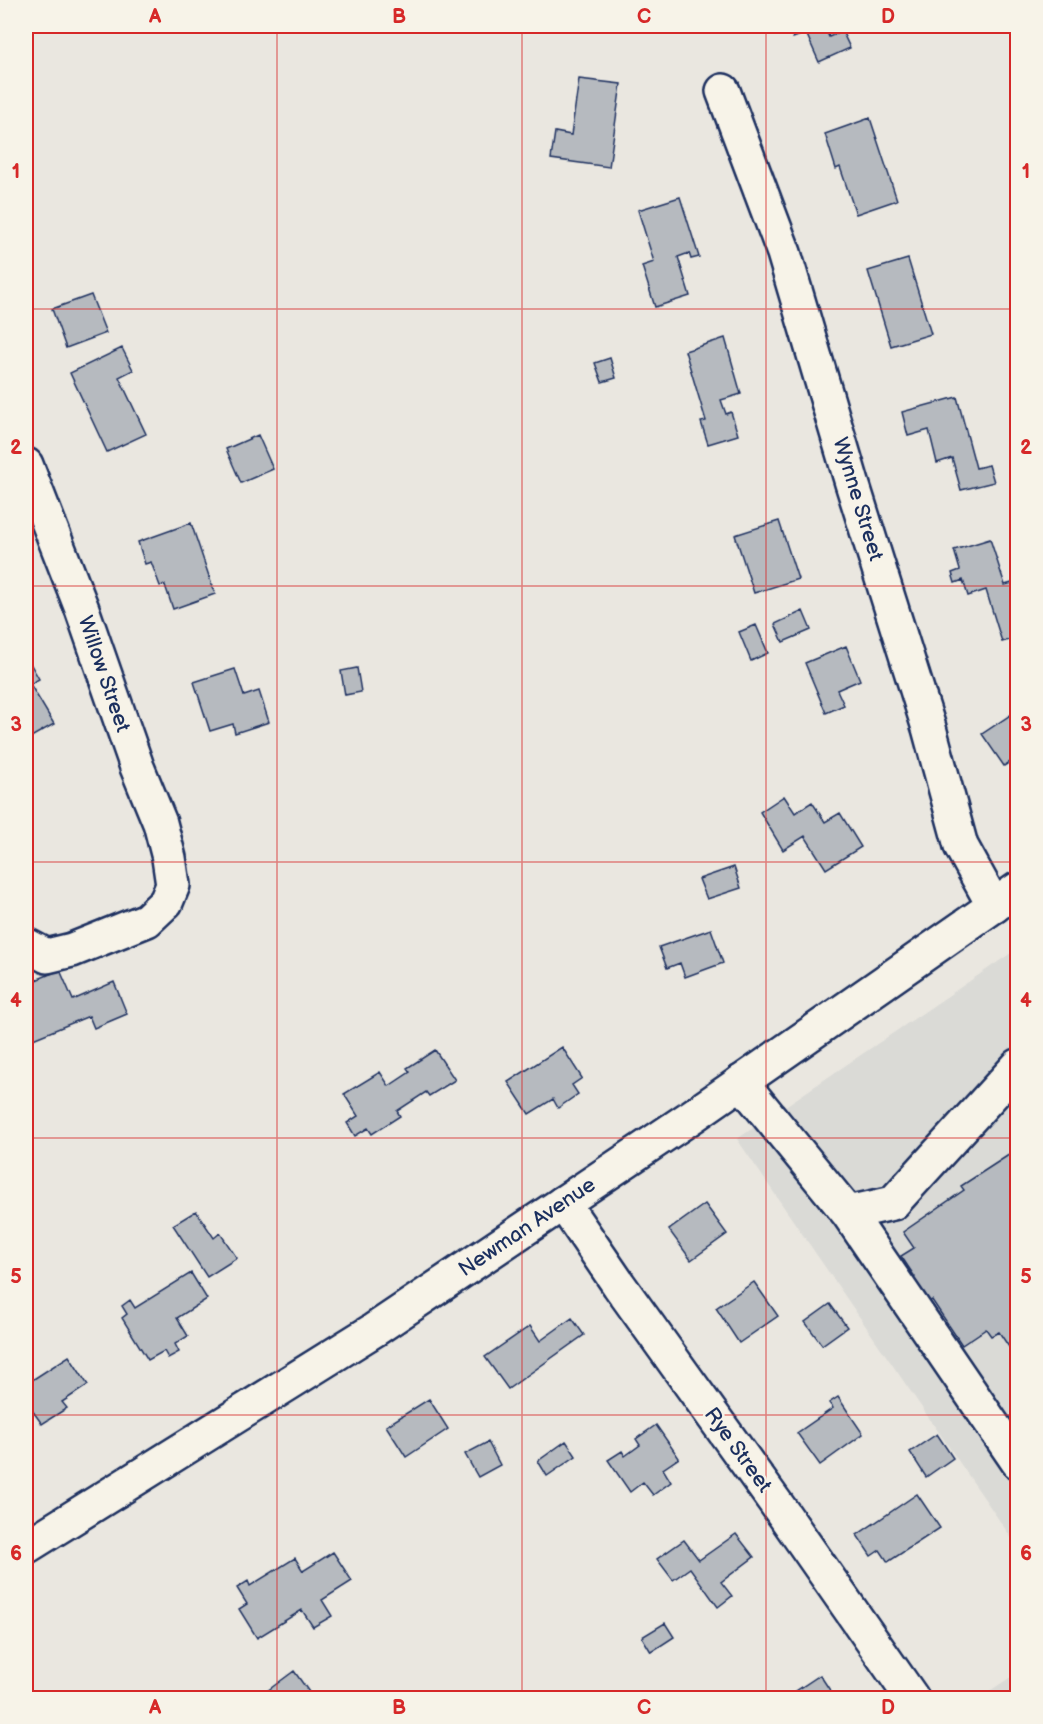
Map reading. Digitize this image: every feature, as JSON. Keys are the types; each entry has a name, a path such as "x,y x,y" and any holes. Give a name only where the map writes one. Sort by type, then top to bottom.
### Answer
{"street":[{"name":"Wynne Street","path":"723,91 784,254 852,483 929,728 961,846 1006,898"},
{"name":"Willow Street","path":"26,465 82,609 137,767 160,823 170,858 173,885 166,902 147,920 114,934 47,957 26,945"},
{"name":"Newman Avenue","path":"26,1547 375,1330 741,1082 1006,898"},
{"path":"848,1213 893,1203 1017,1066"},
{"path":"741,1082 848,1213 1017,1462"},
{"name":"Rye Street","path":"563,1203 912,1698"}],"shaded area":[{"path":"1017,949 1017,1546 737,1139"},
{"path":"1017,1673 1017,1698 979,1698"}],"building":[{"path":"788,26 824,26 829,37 842,31 850,48 819,62 806,33 793,38"},
{"path":"579,79 621,84 609,167 551,159 555,132 571,135"},
{"path":"870,118 897,200 856,214 840,167 836,169 825,134"},
{"path":"680,197 699,257 691,259 689,253 678,257 690,296 655,307 642,266 654,262 638,210"},
{"path":"908,259 931,334 891,346 868,271"},
{"path":"91,295 106,333 66,348 52,309"},
{"path":"725,338 741,394 721,400 726,414 731,412 738,435 708,444 701,422 706,421 685,351"},
{"path":"122,348 133,370 119,377 146,434 107,452 70,373"},
{"path":"610,358 616,378 602,382 595,363"},
{"path":"957,397 976,468 989,465 994,482 961,490 952,458 937,463 929,430 908,436 902,412"},
{"path":"258,435 273,469 241,483 226,449"},
{"path":"779,521 798,579 754,593 735,535"},
{"path":"191,523 215,594 173,609 165,585 160,586 151,562 145,564 138,542"},
{"path":"990,539 1005,585 1012,583 1018,600 1018,637 1002,642 986,590 968,596 963,580 955,583 952,573 960,570 954,550"},
{"path":"803,611 811,630 783,642 775,624"},
{"path":"756,625 768,653 751,661 739,632"},
{"path":"846,646 860,680 837,690 844,705 826,713 805,663"},
{"path":"26,656 39,679 30,684 54,724 26,740"},
{"path":"357,668 361,692 345,695 341,671"},
{"path":"235,669 244,696 259,691 269,722 235,733 233,724 210,731 194,682"},
{"path":"1018,710 1018,757 1004,766 982,734"},
{"path":"784,796 795,813 812,802 825,822 840,813 861,847 826,869 805,836 783,850 760,812"},
{"path":"734,867 741,888 707,899 699,879"},
{"path":"711,929 723,963 685,977 680,963 667,968 659,947"},
{"path":"60,970 73,1000 114,982 127,1014 94,1028 89,1016 33,1039 26,1021 26,984"},
{"path":"562,1047 582,1078 572,1085 578,1094 558,1108 553,1099 529,1114 508,1082"},
{"path":"435,1050 455,1080 429,1096 426,1092 397,1111 400,1116 372,1134 368,1128 355,1136 347,1123 358,1116 344,1094 380,1072 389,1086 410,1072 407,1068"},
{"path":"1018,1149 1018,1354 1015,1356 999,1332 991,1336 986,1329 962,1345 932,1300 920,1308 904,1284 915,1277 901,1256 914,1248 903,1232 964,1190 961,1186"},
{"path":"705,1204 727,1234 691,1260 669,1230"},
{"path":"196,1211 214,1238 220,1233 237,1258 207,1277 173,1225"},
{"path":"191,1273 207,1299 177,1318 188,1336 175,1344 179,1352 168,1358 164,1351 148,1360 122,1318 127,1314 122,1306 130,1300 135,1308"},
{"path":"754,1282 778,1316 739,1343 716,1308"},
{"path":"830,1304 847,1327 822,1345 805,1322"},
{"path":"572,1318 584,1335 508,1389 485,1357 530,1326 540,1341"},
{"path":"69,1356 88,1385 62,1402 67,1408 42,1424 32,1410 26,1414 26,1384"},
{"path":"838,1397 863,1434 820,1465 797,1433 833,1408 829,1403"},
{"path":"429,1399 448,1429 406,1457 386,1426"},
{"path":"656,1425 679,1458 663,1469 671,1482 653,1495 643,1482 630,1492 608,1460 622,1451 625,1456 640,1445 636,1439"},
{"path":"937,1434 953,1458 926,1477 910,1452"},
{"path":"566,1441 576,1456 547,1476 538,1461"},
{"path":"488,1442 500,1465 478,1477 465,1454"},
{"path":"917,1494 940,1528 888,1562 880,1550 871,1556 857,1535"},
{"path":"736,1534 754,1557 721,1582 732,1596 718,1607 690,1568 673,1580 657,1559 684,1540 699,1560"},
{"path":"333,1552 352,1581 322,1600 332,1616 313,1627 302,1610 257,1638 239,1609 247,1604 237,1588 248,1581 250,1586 295,1558 303,1571"},
{"path":"665,1623 674,1637 651,1652 642,1637"},
{"path":"294,1671 309,1692 301,1698 273,1698 267,1691"},
{"path":"820,1675 835,1698 801,1698 796,1691"}]}
